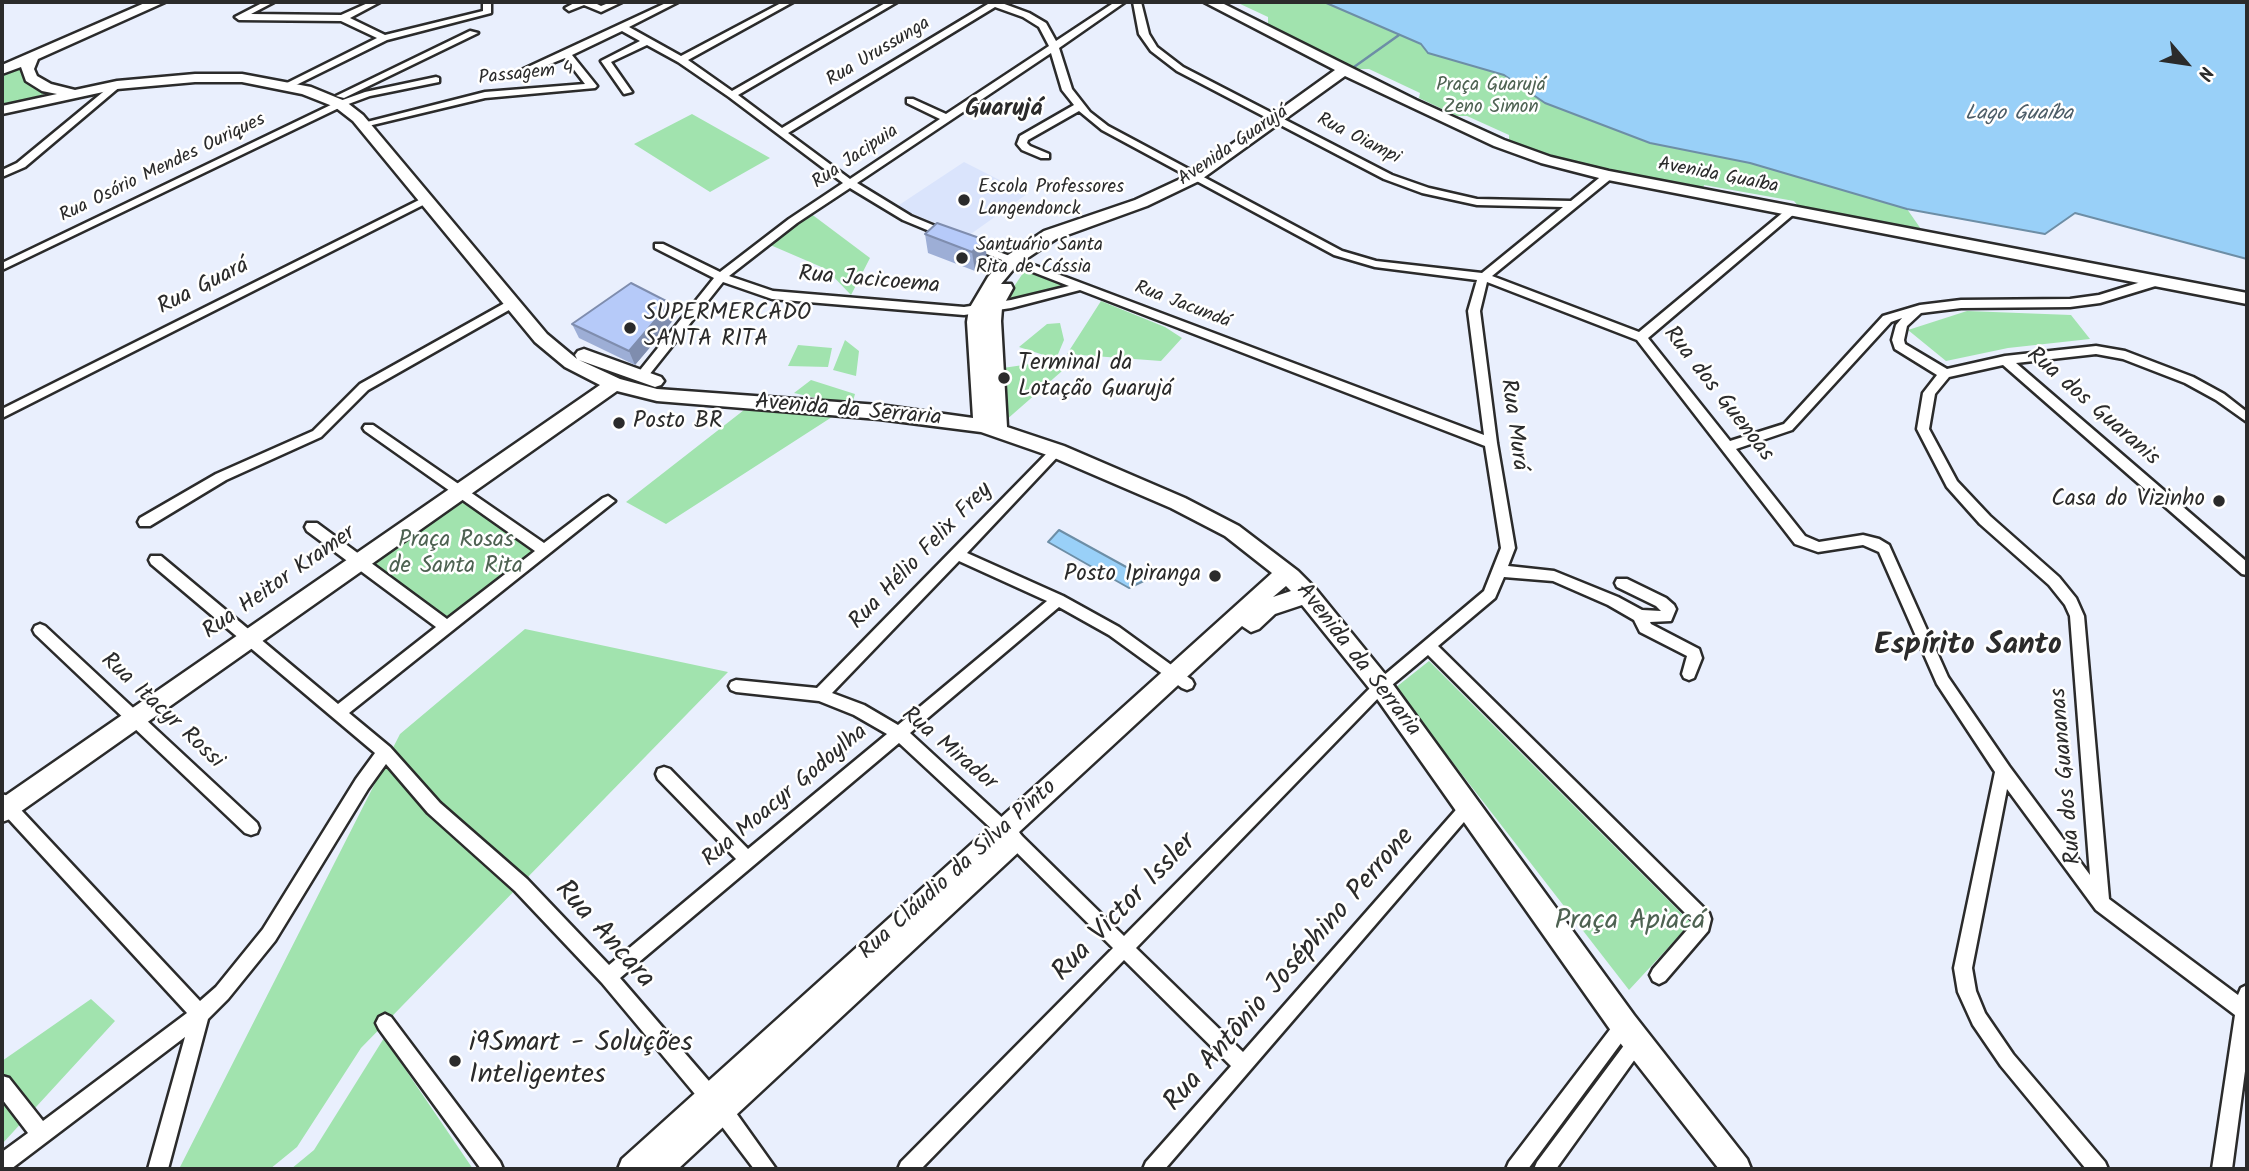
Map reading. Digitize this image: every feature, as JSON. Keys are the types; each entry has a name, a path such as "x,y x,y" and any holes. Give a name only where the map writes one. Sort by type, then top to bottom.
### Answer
{"street":[{"path":"2,70 158,2"},
{"path":"270,2 239,17 343,18 376,2"},
{"path":"290,85 384,38 487,13 487,2"},
{"path":"569,8 584,2 601,9 618,2"},
{"path":"626,29 674,2"},
{"path":"626,29 685,2"},
{"path":"681,60 789,2"},
{"path":"732,95 893,2"},
{"name":"Rua dos Guenoas","path":"993,2 1026,15 1043,26 1054,47 1067,90 1080,106 1105,128 1338,253 1375,264 1484,277 1640,337 1804,543 1818,547 1863,540 1874,542 1884,549 1942,680 2003,771 2102,904 2246,1007"},
{"name":"Rua Urussunga","path":"781,134 993,2"},
{"name":"Rua Jacipuia","path":"622,378 721,277 793,221 1121,2"},
{"name":"Rua Oiampi","path":"1137,2 1144,34 1154,49 1180,69 1388,177 1426,191 1477,202 1573,204"},
{"name":"Avenida Guaíba","path":"1210,2 1348,72 1499,142 1546,160 1608,176 2247,299"},
{"path":"343,18 384,38"},
{"name":"Rua Jacundá","path":"626,29 681,60 849,183 907,218 1017,263 1490,443"},
{"name":"Passagem 4","path":"363,124 485,95 592,86 567,54 626,29"},
{"path":"336,102 472,33"},
{"path":"626,92 606,61 647,41"},
{"path":"520,74 567,54"},
{"path":"32,57 27,69 45,94"},
{"name":"Avenida Guarujá","path":"991,428 993,379 986,308 993,281 1017,263 1069,238 1144,213 1200,181 1348,72"},
{"name":"Avenida da Serraria","path":"2,110 45,94 195,78 242,78 290,85 336,102 363,124 541,338 571,363 661,389 718,400 879,412 991,428 1057,451 1178,503 1232,531 1286,573 1308,594 1381,686 1631,1034 1737,1169"},
{"path":"336,102 436,80"},
{"path":"2,174 22,165 117,85"},
{"path":"911,101 946,118"},
{"name":"Rua Osório Mendes Ouriques","path":"2,267 336,102"},
{"path":"1045,156 1026,148 1022,144 1024,138 1080,106"},
{"path":"1484,277 1608,176"},
{"name":"Rua Guará","path":"2,414 425,200"},
{"path":"1640,337 1790,212"},
{"name":"Rua Jacicoema","path":"659,246 721,277 772,295 964,311 1083,286"},
{"name":"Rua Murá","path":"1381,686 1490,594 1508,548 1490,443 1474,310 1484,277"},
{"path":"1727,447 1788,427 1887,319 1920,309 1962,304 2070,303 2100,299 2158,281"},
{"path":"145,523 221,478 317,434 364,387 512,303"},
{"path":"1920,309 1902,325 1899,346 1945,374 2005,360 2096,350 2124,355 2189,380 2220,397 2247,418"},
{"name":"Rua dos Guaranis","path":"2005,360 2247,570"},
{"name":"Rua dos Guananas","path":"1945,374 1929,393 1923,429 1952,484 1985,520 2054,581 2071,602 2077,616 2102,904"},
{"name":"Avenida da Serraria","path":"622,378 661,389"},
{"name":"Rua Heitor Kramer","path":"4,806 622,378"},
{"path":"369,428 545,551"},
{"name":"Rua Hélio Felix Frey","path":"820,695 1057,451"},
{"path":"337,713 608,501"},
{"path":"312,527 447,627"},
{"path":"956,554 1058,600 1114,631 1181,679"},
{"name":"Rua Ancara","path":"156,560 385,752 434,808 521,885 608,977 766,1169"},
{"path":"1499,570 1521,575 1555,576 1640,616 1666,617 1669,610 1661,602 1622,583"},
{"name":"Rua Cláudio da Silva Pinto","path":"632,1169 715,1104 858,974 1181,679 1286,573"},
{"name":"Rua Cláudio da Silva Pinto","path":"1181,679 1267,608 1308,594"},
{"name":"Rua Moacyr Godoylha","path":"608,977 1058,600"},
{"path":"1640,616 1645,628 1694,653 1695,658 1689,674"},
{"name":"Rua Itacyr Rossi","path":"40,630 251,828"},
{"path":"1429,647 1703,919 1702,925 1659,975"},
{"name":"Rua Mirador","path":"736,686 820,695 859,710 899,733 1010,835 1243,1065"},
{"name":"Rua Victor Issler","path":"908,1169 1381,686"},
{"path":"2,1164 200,1014 222,993 269,935 362,784 385,752"},
{"path":"2003,771 1963,968 1967,992 1979,1019 2007,1060 2098,1169"},
{"path":"664,774 747,859"},
{"path":"4,806 200,1014"},
{"name":"Rua Antônio Joséphino Perrone","path":"1153,1169 1468,808"},
{"path":"2222,1169 2246,1007"},
{"path":"158,1169 200,1014"},
{"path":"385,1023 493,1169"},
{"path":"1516,1169 1631,1034"},
{"path":"1544,1169 1631,1034"},
{"path":"2,1085 42,1135"},
{"name":"Rua Cláudio da Silva Pinto","path":"657,1169 715,1104"}],"shaded area":[{"name":"Escola Professores Langendonck","path":"964,162 1027,194 968,236 896,207"}],"green space":[{"name":"Praça Guarujá Zeno Simon","path":"1236,2 1324,2 1422,44 1428,53 1504,75 1545,103 1650,143 1750,163 1907,209 1923,232 1799,207 1794,201 1704,185 1703,189 1610,171 1546,154 1509,140 1509,135 1467,116 1457,116 1419,98 1420,93 1369,69 1357,69 1268,24 1268,17"},
{"path":"22,64 21,71 25,81 45,91 45,94 2,106 2,73"},
{"path":"692,114 770,158 710,192 634,144"},
{"path":"810,213 870,258 851,295 826,269 768,244"},
{"path":"1025,270 1076,286 1003,303"},
{"path":"1101,301 1165,327 1182,338 1161,361 1067,354"},
{"path":"1967,311 2071,315 2090,339 2008,348 1946,361 1908,330"},
{"path":"1060,323 1064,340 1056,359 1019,347 1047,324"},
{"path":"845,340 859,351 856,376 833,370"},
{"path":"798,345 832,348 828,367 788,366"},
{"path":"1078,357 1005,421 996,369"},
{"path":"811,380 855,394 853,401 848,405 794,393"},
{"path":"744,410 832,417 666,524 626,502"},
{"name":"Praça Rosas de Santa Rita","path":"457,498 534,551 448,618 370,560"},
{"path":"525,629 728,672 361,1048 297,1147 270,1169 179,1169 400,734"},
{"name":"Praça Apiacá","path":"1429,661 1691,923 1629,990 1395,688"},
{"path":"91,999 115,1021 2,1144 2,1061"},
{"path":"384,1038 473,1169 291,1169 314,1150"}],"water":[{"name":"Lago Guaíba","path":"1324,2 2247,2 2247,259 2075,213 2045,234 1907,209 1750,163 1650,143 1545,103 1504,75 1428,53 1421,44"},
{"path":"1059,530 1148,579 1129,588 1048,542"}],"building":[{"path":"937,223 985,240 972,252 925,234"},
{"path":"631,283 670,303 629,351 572,324"}],"waterway":[{"path":"1354,67 1399,35"},
{"path":"1287,118 1299,109"},
{"path":"1206,177 1278,125"},
{"path":"1162,199 1192,185"}],"place":[{"name":"Escola Professores Langendonck","path":"964,200"},
{"name":"Santuário Santa Rita de Cássia","path":"962,258"},
{"name":"SUPERMERCADO SANTA RITA","path":"630,328"},
{"name":"Terminal da Lotação Guarujá","path":"1004,378"},
{"name":"Posto BR","path":"619,423"},
{"name":"Casa do Vizinho","path":"2219,501"},
{"name":"Posto Ipiranga","path":"1215,576"},
{"name":"i9Smart - Soluções Inteligentes","path":"455,1061"}],"district":[{"name":"Guarujá","path":"1004,111"},
{"name":"Espírito Santo","path":"1968,648"}]}
